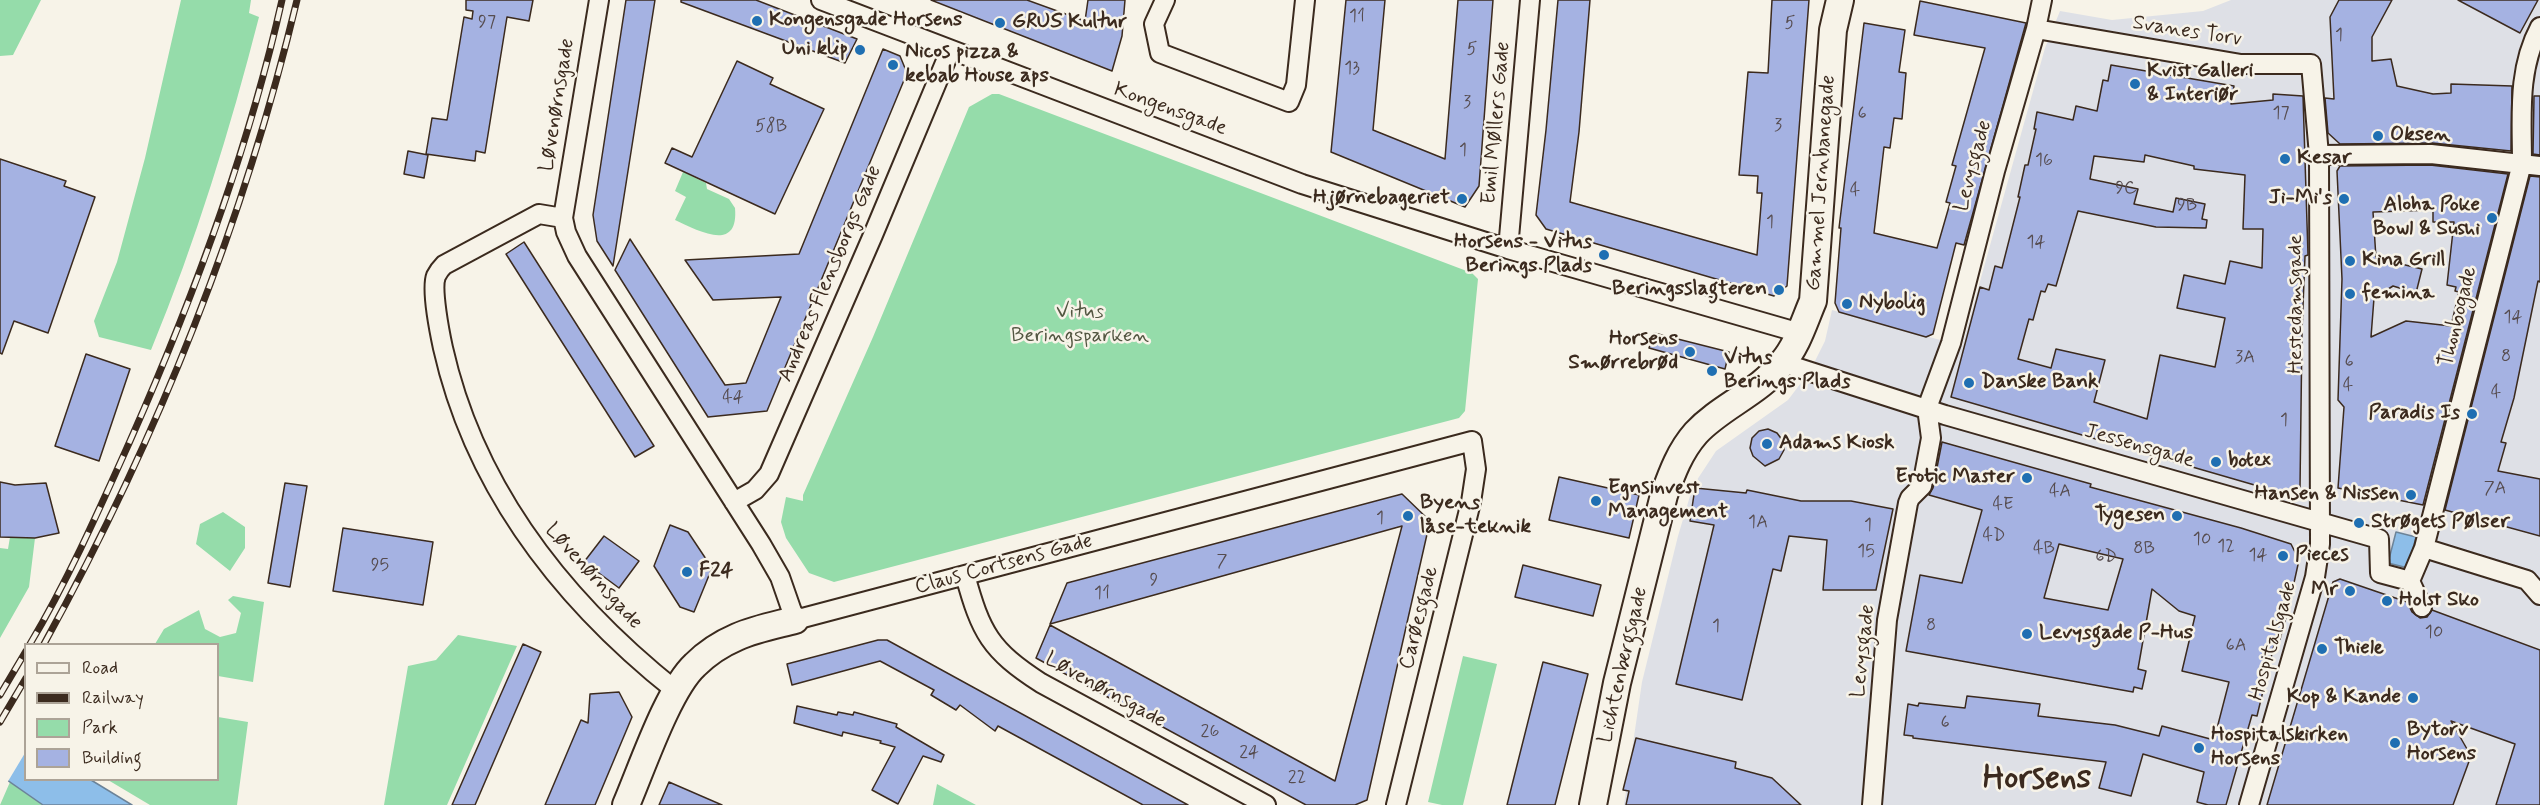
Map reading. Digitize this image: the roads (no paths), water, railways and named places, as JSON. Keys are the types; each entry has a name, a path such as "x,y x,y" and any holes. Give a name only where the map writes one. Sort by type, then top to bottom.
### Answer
{"street":[{"name":"Løvenørnsgade","path":"599,0 563,218 566,232 577,256 735,502 780,577 795,620"},
{"name":"Kongensgade","path":"821,0 1302,184 1508,249"},
{"path":"1165,0 1154,24 1160,53 1289,102 1296,85 1305,0"},
{"name":"Emil Møllers Gade","path":"1508,249 1530,0"},
{"name":"Gammel Jernbanegade","path":"1800,333 1813,301 1833,30 1840,0"},
{"name":"Levysgade","path":"1872,805 1887,620 1908,503 1922,486 1931,438 1927,408 1951,343 2042,0"},
{"name":"Thonbogade","path":"2410,581 2424,548 2522,163 2523,70 2531,43 2540,27"},
{"name":"Svanes Torv","path":"2036,29 2241,64 2310,64 2312,84"},
{"name":"Andreas Flensborgs Gade","path":"735,502 755,490 769,474 869,246 950,51"},
{"name":"Hestedamsgade","path":"2312,84 2319,155 2320,523"},
{"path":"2319,155 2431,154 2540,166"},
{"name":"Løvenørnsgade","path":"563,218 539,214 523,220 444,265 435,278 438,323 448,368 464,422 482,462 524,533 591,614 652,672 676,691"},
{"path":"1508,249 1800,333 1783,363 1927,408"},
{"name":"Lichtenbergsgade","path":"1593,805 1617,683 1674,468 1683,450 1696,433 1743,398 1783,363"},
{"name":"Jessensgade","path":"1927,408 2379,539 2380,573 2410,581"},
{"name":"Claus Cortsens Gade","path":"626,805 676,691 694,665 723,644 739,636 1472,441"},
{"name":"Carøesgade","path":"1396,805 1471,502 1476,470 1472,441"},
{"name":"Hospitalsgade","path":"2249,805 2315,577 2320,523"},
{"path":"2424,548 2527,580 2540,595"},
{"name":"Løvenørnsgade","path":"965,575 984,633 1012,664 1041,683 1266,805"},
{"path":"2410,581 2422,607"}],"water":[{"path":"2396,532 2416,537 2408,568 2388,563"},
{"path":"0,712 24,737 24,781 93,781 132,805 43,805 0,775"}],"railway":[{"path":"31,643 95,519 176,334 236,169 282,0"},
{"path":"45,643 123,490 192,331 223,250 250,167 297,0"},
{"path":"0,695 24,654"},
{"path":"0,722 24,681"}],"place":[{"name":"Kongensgade Horsens","path":"757,21"},
{"name":"GRUS Kultur","path":"1000,23"},
{"name":"Uni klip","path":"860,50"},
{"name":"Nicos pizza & kebab House aps","path":"893,65"},
{"name":"Kvist Galleri & Interiør","path":"2135,84"},
{"name":"Oksen","path":"2378,136"},
{"name":"Kesar","path":"2285,159"},
{"name":"Hjørnebageriet","path":"1462,199"},
{"name":"Ji-Mi's","path":"2344,199"},
{"name":"Aloha Poke Bowl & Sushi","path":"2492,218"},
{"name":"Horsens - Vitus Berings Plads","path":"1604,255"},
{"name":"Kina Grill","path":"2350,261"},
{"name":"Beringsslagteren","path":"1779,290"},
{"name":"femina","path":"2350,294"},
{"name":"Nybolig","path":"1847,304"},
{"name":"Horsens Smørrebrød","path":"1690,352"},
{"name":"Vitus Berings Plads","path":"1712,371"},
{"name":"Danske Bank","path":"1969,383"},
{"name":"Paradis Is","path":"2472,414"},
{"name":"Adams Kiosk","path":"1767,444"},
{"name":"botex","path":"2216,462"},
{"name":"Erotic Master","path":"2027,478"},
{"name":"Hansen & Nissen","path":"2411,495"},
{"name":"Egnsinvest Management","path":"1596,501"},
{"name":"Byens låse-teknik","path":"1408,516"},
{"name":"Tygesen","path":"2177,516"},
{"name":"Strøgets Pølser","path":"2359,523"},
{"name":"Pieces","path":"2283,556"},
{"name":"F24","path":"687,572"},
{"name":"Mr","path":"2350,591"},
{"name":"Holst Sko","path":"2387,601"},
{"name":"Levysgade P-Hus","path":"2027,634"},
{"name":"Thiele","path":"2322,649"},
{"name":"Kop & Kande","path":"2413,698"},
{"name":"Bytorv Horsens","path":"2395,743"},
{"name":"Hospitalskirken Horsens","path":"2199,748"}],"district":[{"name":"Horsens","path":"2037,780"}],"park label":[{"name":"Vitus Beringsparken","path":"1080,325"}]}
